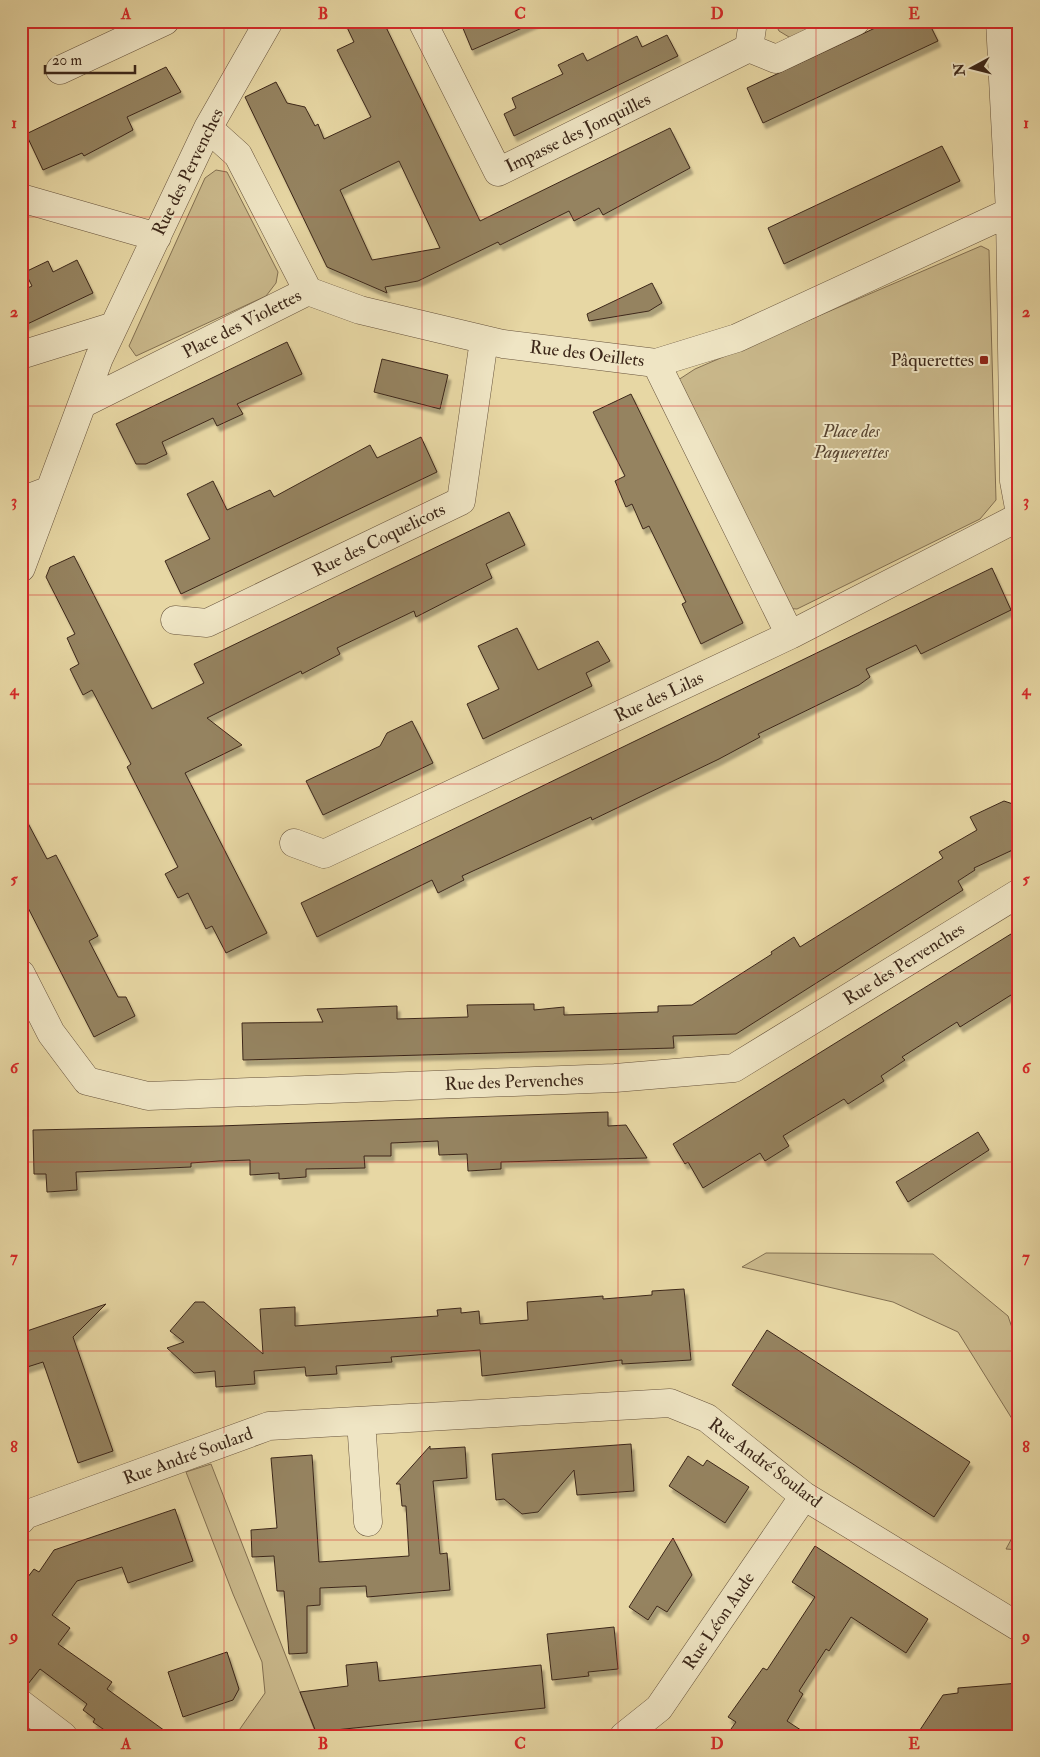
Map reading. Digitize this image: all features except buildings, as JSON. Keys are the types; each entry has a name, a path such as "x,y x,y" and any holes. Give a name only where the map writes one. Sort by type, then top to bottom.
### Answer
{"street":[{"path":"60,70 166,21"},
{"name":"Rue des Pervenches","path":"21,568 82,404 114,326 208,128 269,21"},
{"name":"Impasse des Jonquilles","path":"422,21 498,172 739,53"},
{"path":"753,21 739,53 776,59 856,21"},
{"path":"1000,21 1014,208 1014,481 1019,508"},
{"name":"Place des Violettes","path":"82,404 308,291 238,155 208,128"},
{"path":"21,198 157,237"},
{"name":"Rue des Oeillets","path":"308,291 360,310 484,340 656,363 737,338 1014,208"},
{"path":"21,355 114,326"},
{"name":"Rue des Coquelicots","path":"175,620 206,623 461,501 484,340"},
{"path":"656,363 790,635"},
{"path":"21,501 50,490"},
{"name":"Rue des Lilas","path":"294,843 324,854 790,635 1019,518"},
{"name":"Rue des Pervenches","path":"21,974 51,1033 87,1081 148,1096 615,1078 734,1068 1019,893"},
{"name":"Rue André Soulard","path":"21,1520 25,1515 269,1426 670,1403 707,1418 804,1496 1019,1627"},
{"path":"361,1421 368,1522"},
{"name":"Rue Léon Aude","path":"624,1736 659,1708 804,1496"},
{"path":"21,1704 63,1736"}],"green space":[{"path":"774,21 829,21 794,40 779,31"},
{"path":"216,170 227,172 278,272 276,283 266,296 136,356 129,346 205,178"},
{"name":"Place des Paquerettes","path":"981,246 989,250 996,500 980,519 797,609 783,608 675,382 695,369"},
{"path":"766,1253 933,1254 1008,1316 1019,1348 1019,1430 958,1332 893,1302 742,1267"},
{"path":"211,1464 317,1736 235,1736 265,1693 262,1662 233,1594 186,1472"},
{"path":"1019,1525 1019,1550 1006,1549"}],"place":[{"name":"Pâquerettes","path":"984,360"}]}
